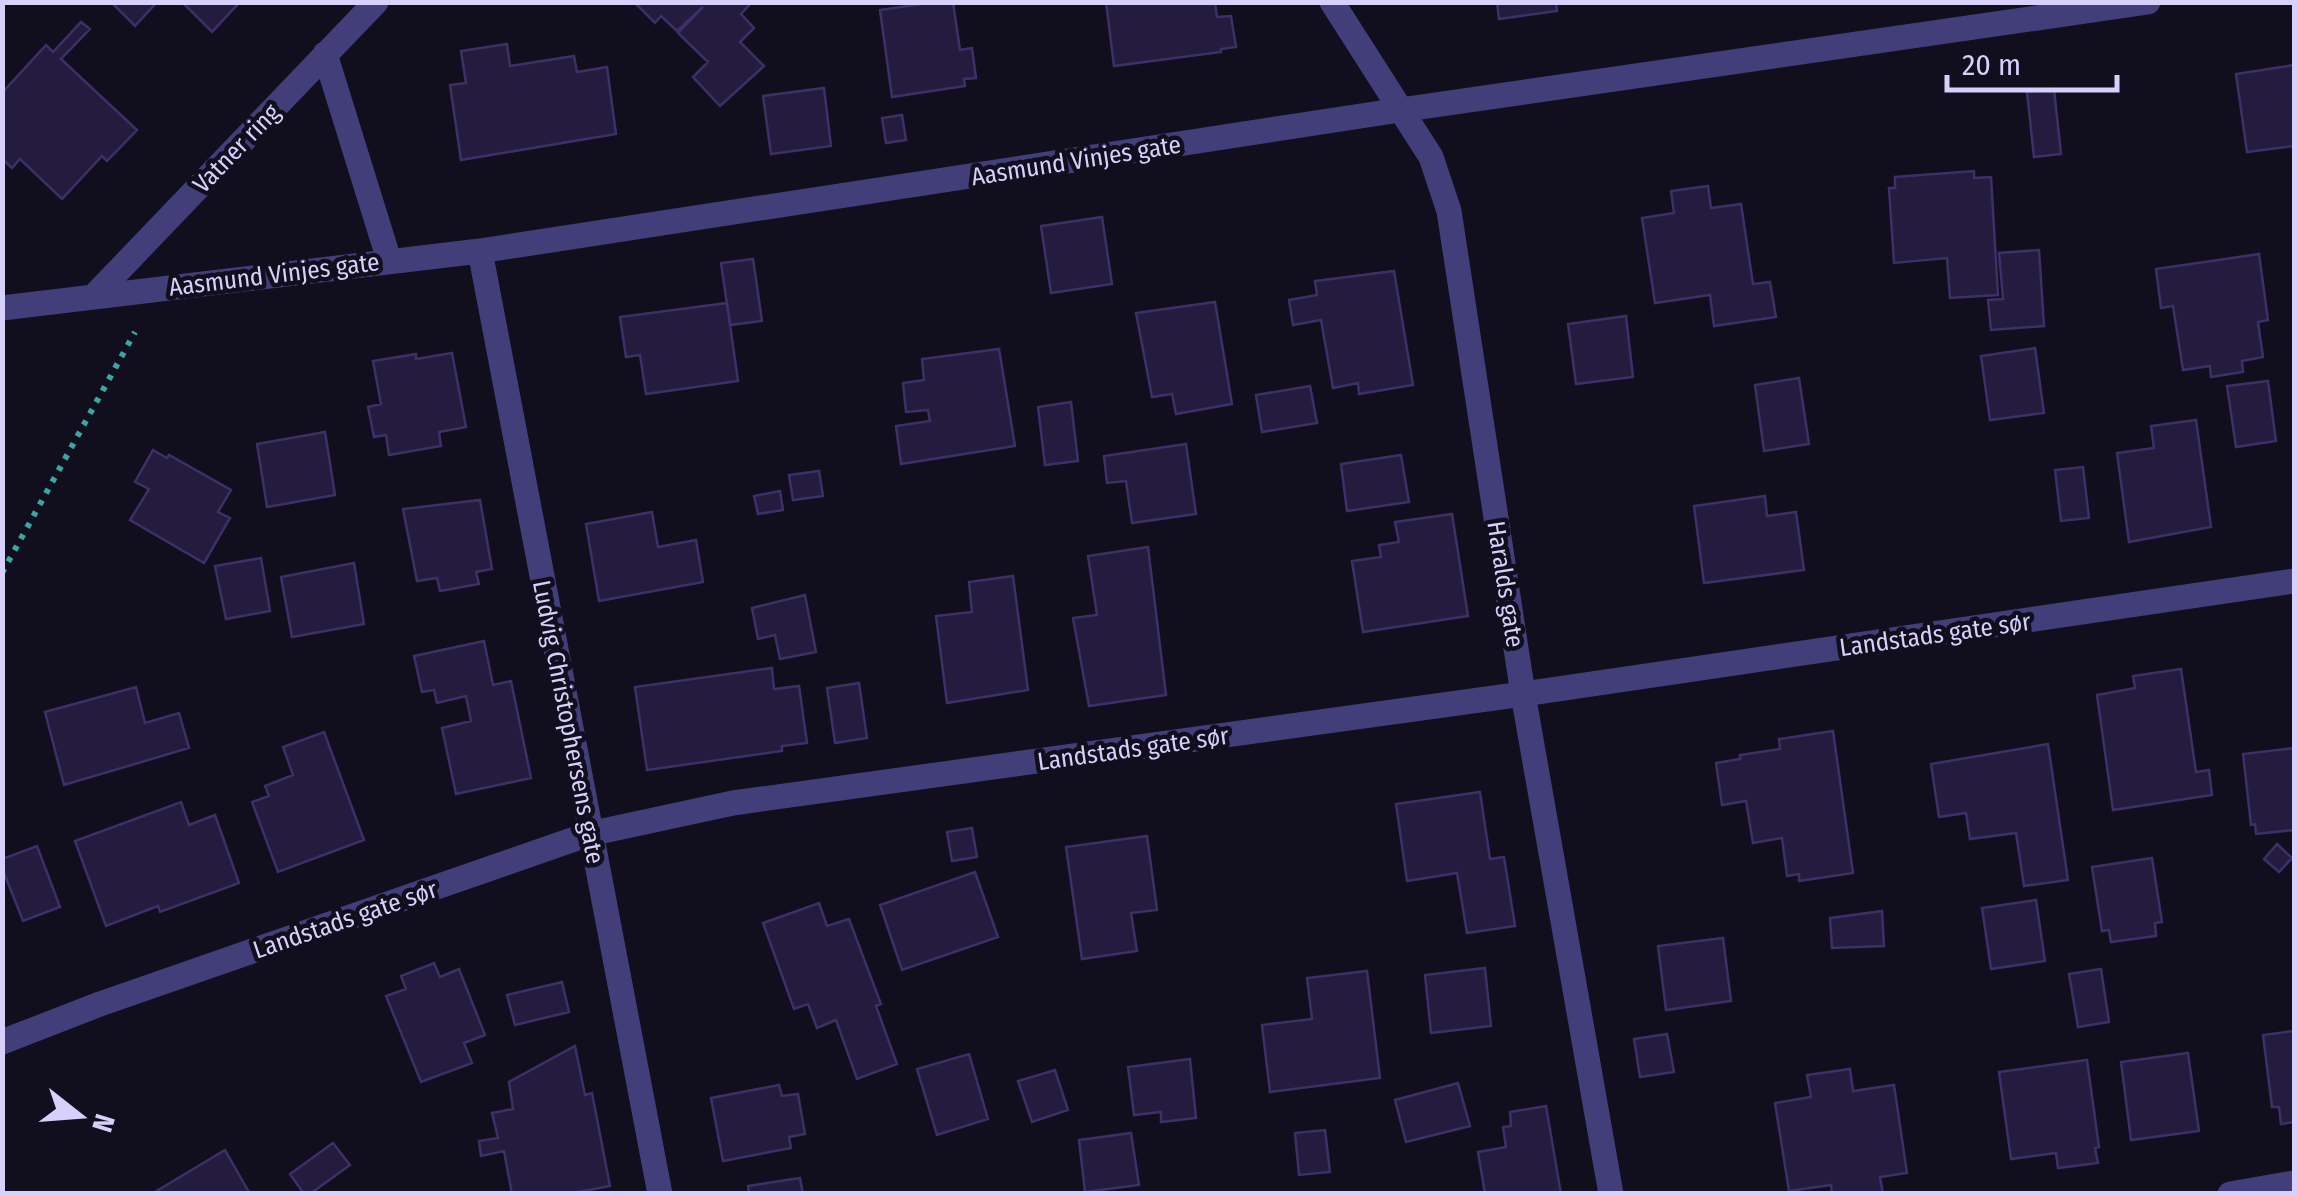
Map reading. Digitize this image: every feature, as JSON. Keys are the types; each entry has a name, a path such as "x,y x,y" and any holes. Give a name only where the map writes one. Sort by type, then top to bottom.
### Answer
{"street":[{"name":"Vatner ring","path":"96,294 376,2"},
{"name":"Haralds gate","path":"1332,2 1431,158 1449,211 1524,694 1611,1194"},
{"name":"Aasmund Vinjes gate","path":"2,308 480,251 1400,110 2148,2"},
{"path":"325,54 389,260"},
{"name":"Ludvig Christophersens gate","path":"480,251 660,1194"},
{"name":"Landstads gate sør","path":"2,1042 100,1004 590,834 733,803 1524,694 2294,580"},
{"path":"2230,1194 2294,1184"}],"path":[{"path":"2,573 160,287"}],"building":[{"path":"111,2 157,2 135,26"},
{"path":"182,2 240,2 212,32"},
{"path":"634,2 752,2 741,14 754,28 740,42 764,66 720,106 693,77 708,62 678,33 703,7 677,31 661,16 655,23"},
{"path":"953,2 960,50 972,48 976,78 964,79 965,86 892,97 880,10"},
{"path":"1106,2 1215,2 1217,17 1231,16 1236,47 1114,66"},
{"path":"1497,2 1556,2 1557,11 1499,19"},
{"path":"81,22 90,29 61,59 137,130 107,161 102,156 62,199 20,159 12,168 2,159 2,93 46,45 53,52"},
{"path":"507,44 510,66 574,56 577,72 607,67 616,134 461,160 450,85 466,83 461,51"},
{"path":"2294,65 2294,159 2293,146 2247,152 2236,74"},
{"path":"824,88 831,146 771,154 763,96"},
{"path":"2054,89 2061,154 2034,157 2027,92"},
{"path":"902,115 906,140 886,143 882,118"},
{"path":"1974,171 1974,178 1991,177 1998,295 1950,298 1947,258 1894,263 1889,188 1895,188 1895,177"},
{"path":"1708,186 1711,208 1741,204 1753,284 1770,282 1776,317 1714,326 1710,295 1655,303 1642,218 1674,213 1671,191"},
{"path":"1102,217 1112,284 1051,293 1041,226"},
{"path":"2039,250 2044,326 1991,330 1988,300 2003,299 1999,253"},
{"path":"2259,254 2268,320 2258,322 2263,357 2242,361 2243,372 2211,377 2210,366 2183,370 2173,306 2161,308 2156,269"},
{"path":"753,259 762,321 730,325 721,263"},
{"path":"1394,271 1413,385 1359,394 1358,383 1333,388 1321,320 1293,325 1289,300 1317,295 1315,281"},
{"path":"1215,302 1232,404 1176,414 1172,394 1152,397 1136,313"},
{"path":"727,303 738,381 646,394 640,355 626,357 620,317"},
{"path":"1626,316 1633,377 1576,384 1568,324"},
{"path":"2035,348 2044,413 1990,420 1981,356"},
{"path":"999,349 1015,446 901,464 896,426 930,421 928,410 906,412 903,383 924,380 922,359"},
{"path":"452,353 466,427 439,432 441,446 389,455 386,435 374,437 368,407 381,404 373,361"},
{"path":"1799,378 1809,444 1764,451 1755,385"},
{"path":"2268,381 2276,441 2236,447 2227,386"},
{"path":"1310,386 1317,423 1262,432 1256,395"},
{"path":"1071,402 1078,461 1045,465 1038,407"},
{"path":"2196,420 2211,527 2129,542 2117,453 2154,448 2151,426"},
{"path":"325,432 335,495 267,507 257,444"},
{"path":"1186,444 1196,514 1132,523 1126,481 1107,483 1104,456"},
{"path":"153,450 231,490 218,512 230,518 204,563 130,520 149,489 135,482"},
{"path":"1401,455 1409,502 1347,511 1341,464"},
{"path":"2083,467 2089,518 2061,521 2055,470"},
{"path":"819,471 823,496 793,500 789,475"},
{"path":"780,491 783,510 758,514 754,496"},
{"path":"1765,496 1767,516 1796,512 1804,570 1704,583 1694,506"},
{"path":"480,500 492,569 476,572 479,584 440,591 437,578 417,581 403,509"},
{"path":"652,512 658,547 696,540 703,582 599,601 586,524"},
{"path":"1452,514 1468,616 1363,632 1352,561 1381,557 1379,545 1399,542 1395,522"},
{"path":"1148,547 1166,695 1089,706 1073,618 1097,615 1088,556"},
{"path":"261,558 270,611 226,619 215,566"},
{"path":"354,563 364,624 292,637 281,577"},
{"path":"1013,576 1028,690 947,703 936,616 972,612 969,582"},
{"path":"805,595 816,652 780,659 775,635 758,639 752,608"},
{"path":"484,641 493,685 511,681 531,778 456,794 442,728 471,721 466,696 437,703 434,690 422,692 414,656"},
{"path":"772,668 774,689 799,686 807,743 782,746 782,751 647,770 635,687"},
{"path":"2181,669 2196,772 2209,770 2212,795 2113,810 2097,695 2135,688 2133,676"},
{"path":"859,683 867,738 835,743 827,688"},
{"path":"136,687 145,723 179,713 189,748 64,785 45,712"},
{"path":"1833,731 1853,873 1799,881 1799,874 1787,876 1782,838 1753,843 1746,801 1722,805 1716,763 1780,749 1779,739"},
{"path":"324,732 364,840 278,872 252,802 269,796 265,786 293,775 283,747"},
{"path":"2048,744 2068,880 2024,886 2016,833 1970,839 1966,813 1939,817 1931,764"},
{"path":"2294,748 2294,830 2256,834 2255,824 2251,825 2243,754"},
{"path":"1480,792 1490,859 1504,857 1515,926 1467,933 1457,873 1407,881 1396,804"},
{"path":"181,802 189,825 215,815 239,883 160,912 158,906 106,926 75,841"},
{"path":"972,828 977,857 952,861 947,832"},
{"path":"1147,836 1157,910 1131,913 1137,951 1082,959 1066,847"},
{"path":"2277,844 2292,858 2279,872 2264,859"},
{"path":"37,846 60,907 23,921 2,859"},
{"path":"2152,858 2162,922 2155,923 2156,936 2111,942 2109,930 2102,931 2092,867"},
{"path":"975,872 998,937 902,970 880,905"},
{"path":"2036,900 2045,961 1991,969 1982,908"},
{"path":"819,903 827,926 849,919 881,1004 876,1006 897,1064 857,1079 836,1020 817,1028 808,1004 794,1009 763,923"},
{"path":"1882,911 1884,946 1832,948 1830,918"},
{"path":"1723,938 1731,1001 1666,1010 1658,946"},
{"path":"434,963 440,977 459,969 485,1035 464,1043 472,1063 421,1082 386,996 406,989 401,976"},
{"path":"1485,968 1491,1026 1431,1033 1425,975"},
{"path":"2101,969 2109,1022 2078,1027 2069,974"},
{"path":"1367,971 1380,1078 1270,1092 1262,1025 1312,1019 1307,978"},
{"path":"562,982 569,1012 515,1025 507,995"},
{"path":"2294,1031 2294,1122 2281,1124 2279,1107 2272,1107 2263,1035"},
{"path":"1667,1034 1674,1072 1640,1077 1634,1039"},
{"path":"575,1046 585,1095 592,1093 610,1186 568,1194 512,1194 504,1151 481,1156 479,1141 498,1138 492,1113 513,1109 509,1082"},
{"path":"2188,1053 2199,1131 2131,1140 2121,1062"},
{"path":"969,1054 988,1119 937,1135 917,1069"},
{"path":"1190,1059 1196,1118 1161,1122 1161,1112 1134,1115 1128,1067"},
{"path":"2087,1060 2098,1163 2058,1168 2056,1153 2011,1159 1999,1072"},
{"path":"1850,1069 1853,1091 1894,1085 1907,1173 1880,1177 1883,1194 1832,1194 1831,1185 1789,1191 1775,1103 1811,1097 1807,1075"},
{"path":"1055,1070 1068,1110 1032,1122 1018,1081"},
{"path":"1458,1083 1470,1126 1406,1142 1395,1100"},
{"path":"779,1085 782,1096 798,1094 805,1134 789,1137 791,1148 723,1161 711,1098"},
{"path":"1546,1106 1561,1194 1485,1194 1478,1152 1506,1147 1503,1127 1511,1126 1510,1112"},
{"path":"1325,1130 1330,1172 1299,1175 1295,1133"},
{"path":"1131,1133 1139,1185 1085,1192 1079,1140"},
{"path":"333,1143 350,1165 310,1194 304,1194 290,1174"},
{"path":"225,1150 250,1194 156,1194 155,1192"},
{"path":"800,1178 803,1194 749,1194 748,1186"}]}
